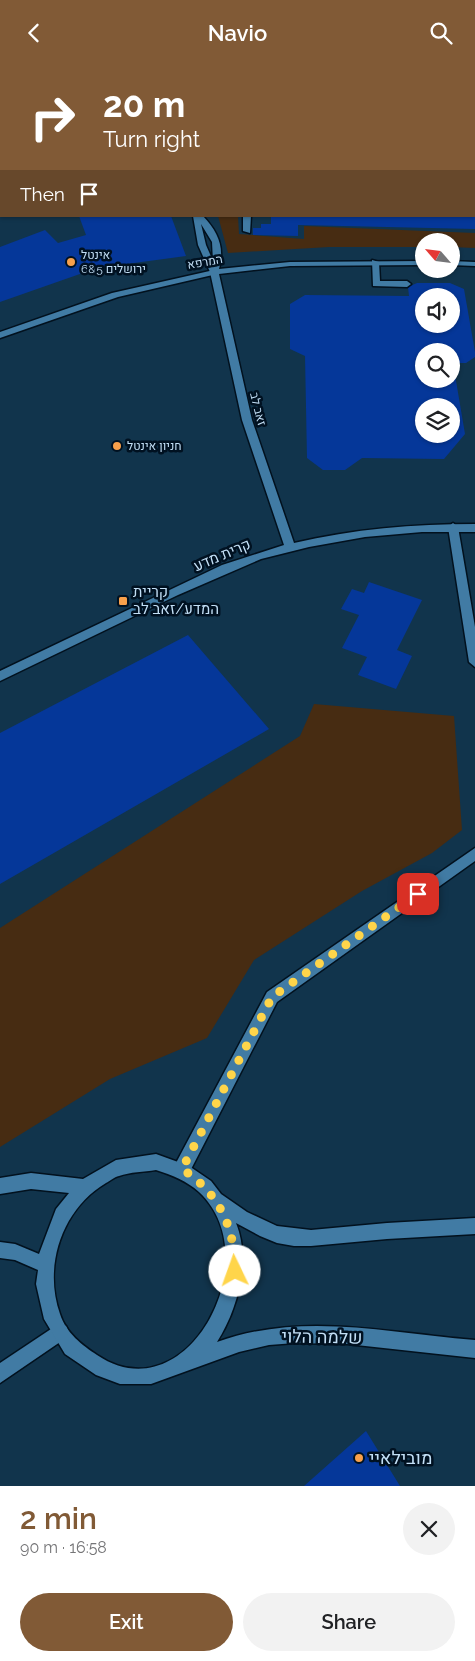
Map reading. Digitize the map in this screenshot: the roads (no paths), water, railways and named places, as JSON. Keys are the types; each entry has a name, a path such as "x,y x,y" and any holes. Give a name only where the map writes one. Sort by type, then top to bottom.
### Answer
{"street":[{"name":"זאב לב","path":"198,217 202,249 214,272 247,420 290,547"},
{"name":"זאב לב","path":"199,217 210,228 219,251 214,272"},
{"path":"247,217 247,231"},
{"path":"374,262 376,284 407,284"},
{"name":"המרפא","path":"0,335 115,295 214,272 290,264 415,263"},
{"path":"460,263 475,264"},
{"path":"453,527 475,662"},
{"name":"קרית מדע","path":"0,676 256,556 290,547 374,534 453,527 475,528"},
{"path":"182,1169 272,997 475,854"},
{"path":"156,1162 182,1169 205,1186 214,1197 228,1223 235,1254 233,1287 228,1304 212,1334 188,1359 173,1368 141,1377 109,1372 82,1357 70,1346 60,1332 48,1300 46,1265 48,1248 60,1217 83,1187 102,1173 129,1163 156,1162"},
{"path":"0,1186 32,1181 83,1187"},
{"path":"214,1197 250,1224 272,1234 301,1240 475,1226"},
{"path":"0,1250 15,1252 46,1265"},
{"path":"0,1374 60,1332"},
{"name":"שלמה הלוי","path":"173,1368 228,1347 268,1337 302,1334 341,1335 475,1349"}],"place":[{"name":"אינטל ירושלים 5&6","path":"71,262"},
{"name":"חניון אינטל","path":"117,446"},
{"name":"קריית המדע/זאב לב","path":"123,601"},
{"name":"מובילאיי","path":"359,1458"}]}
